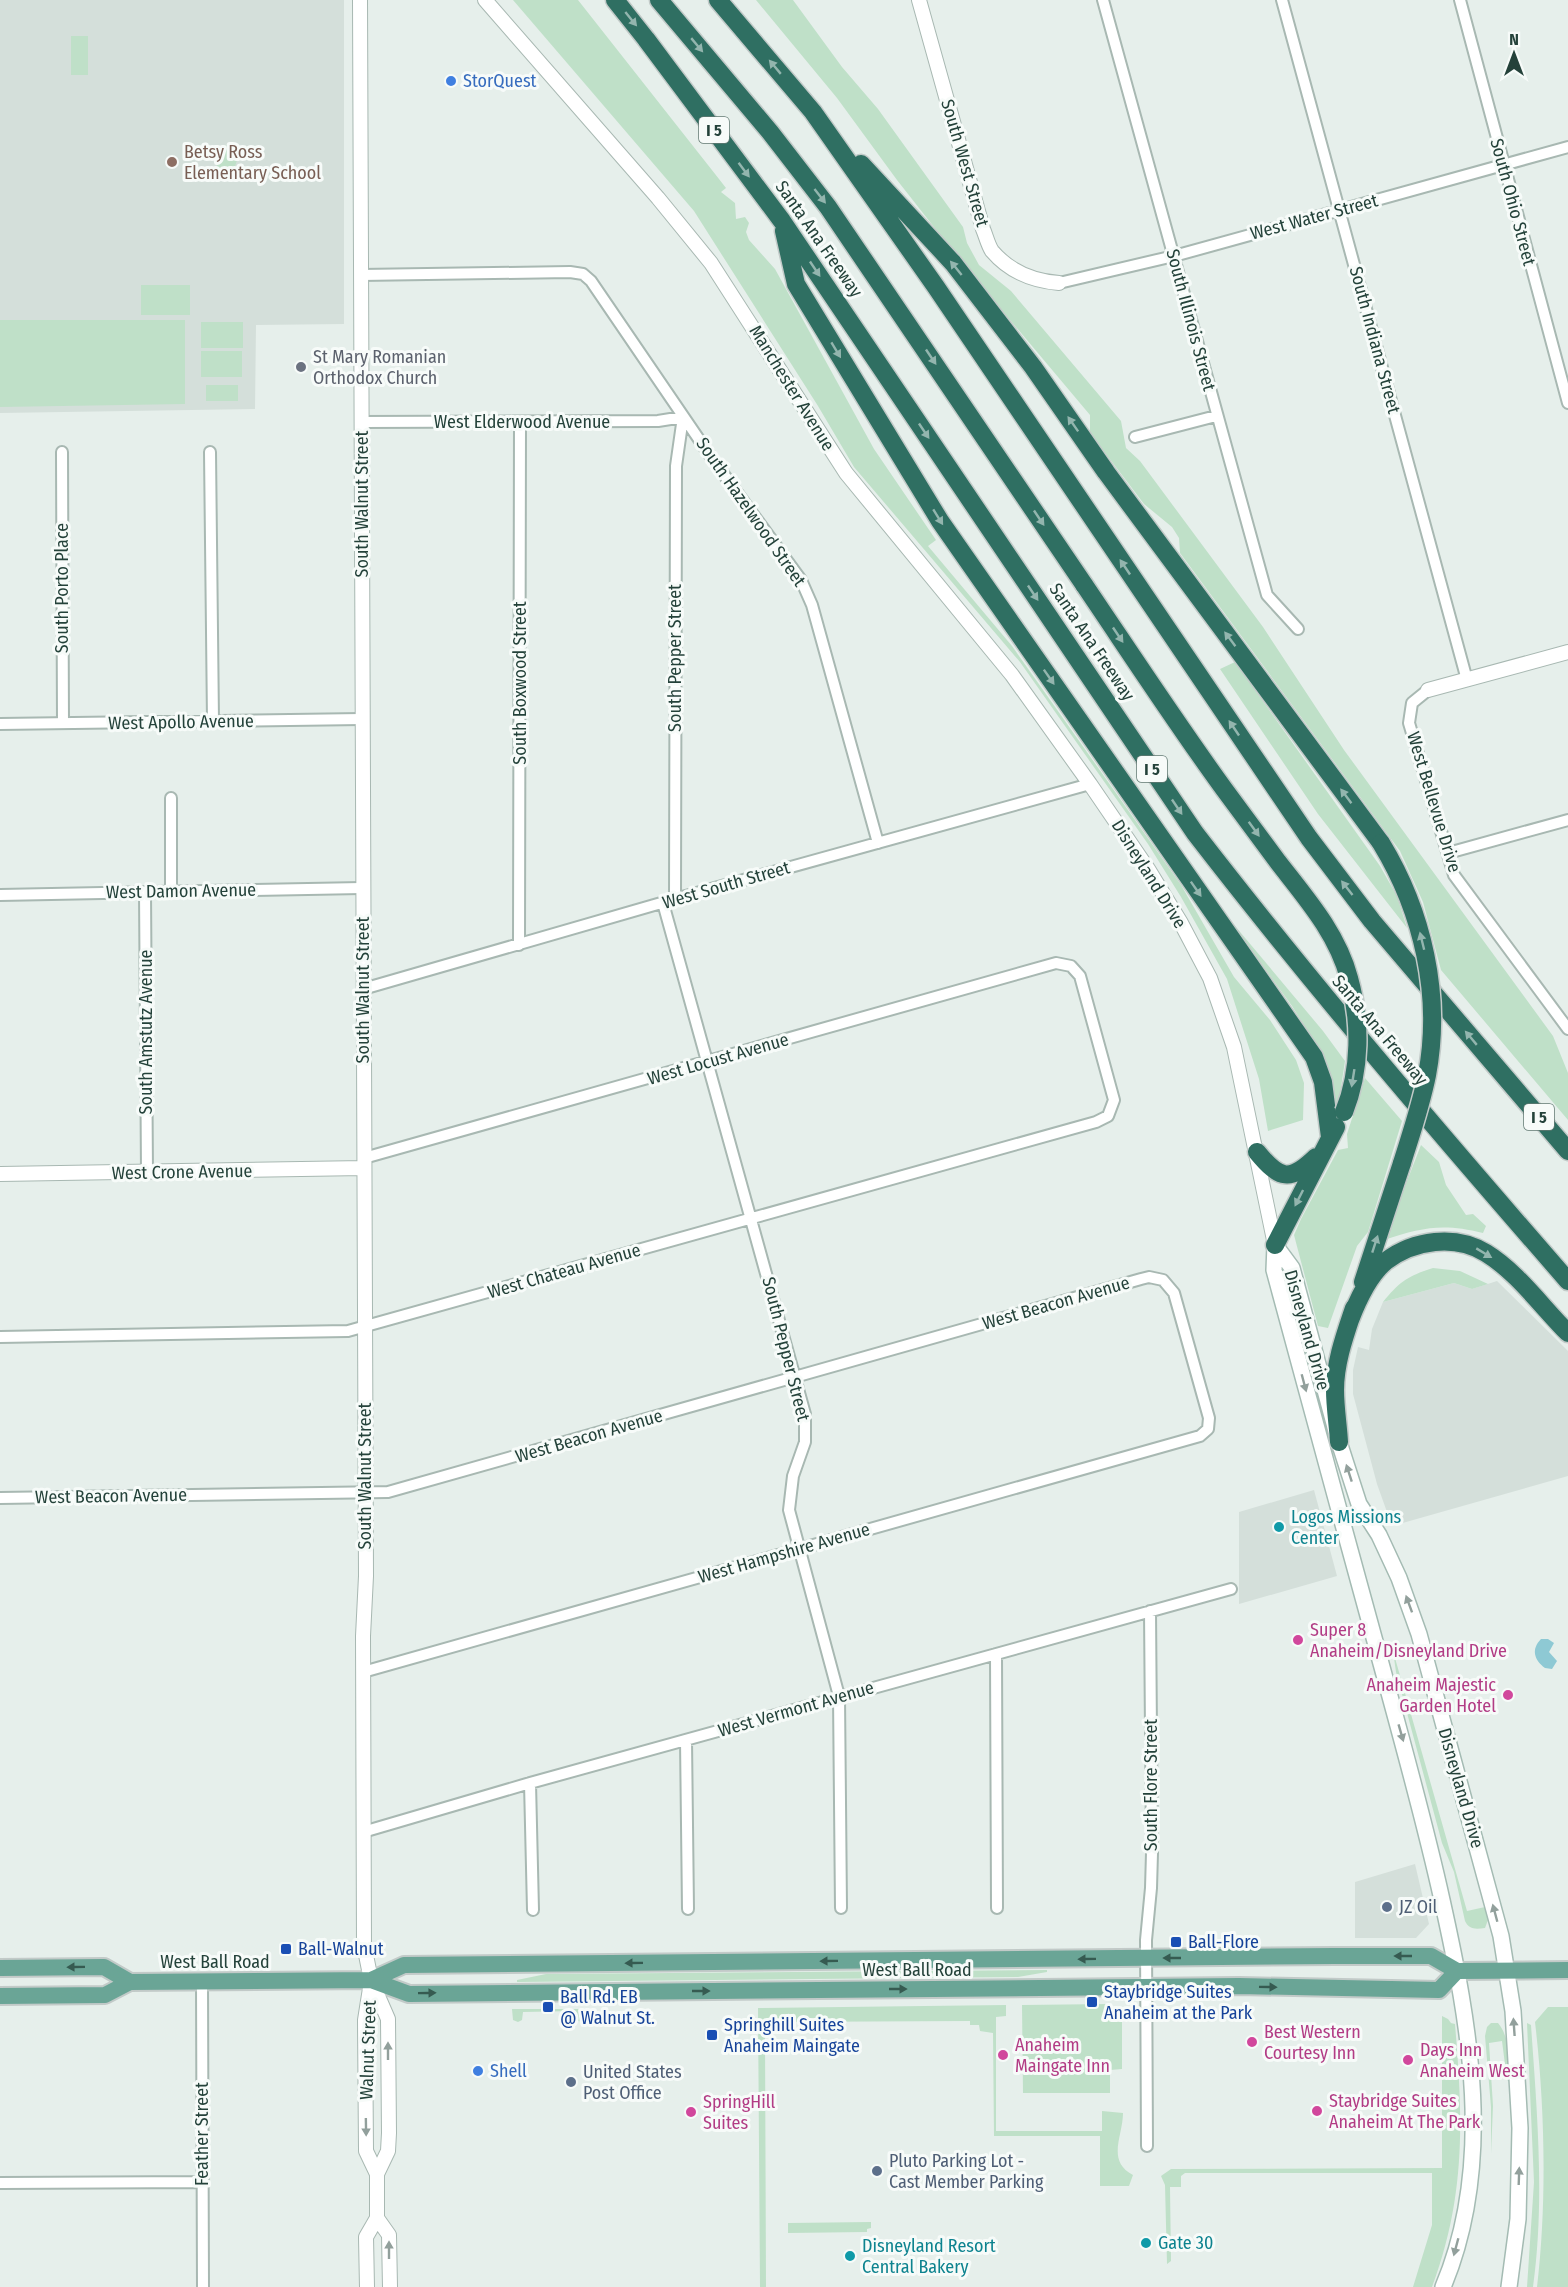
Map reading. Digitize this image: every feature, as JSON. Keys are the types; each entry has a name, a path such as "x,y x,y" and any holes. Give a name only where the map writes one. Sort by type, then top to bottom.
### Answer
{"highway":[{"name":"Santa Ana Freeway","path":"615,0 654,48 782,221 1195,833 1270,931 1341,1018 1568,1281"},
{"path":"659,0 770,132 828,207 1221,784 1319,915 1335,944 1349,977 1357,1017 1354,1077 1344,1112 1275,1245"},
{"name":"I 5","path":"718,0 813,112 936,287 1309,838 1372,921 1568,1151"},
{"path":"813,112 953,263 1033,367 1106,472 1381,843 1394,865 1414,912 1426,960 1432,1007 1430,1053 1419,1109 1340,1357 1336,1382 1339,1442"},
{"path":"782,221 796,284 940,520 1314,1057 1323,1082 1326,1144 1301,1172 1285,1175 1271,1170 1257,1152"},
{"path":"1350,1320 1374,1274 1385,1262 1428,1242 1444,1242 1475,1247 1496,1260 1568,1333"}],"main road":[{"name":"Disneyland Drive","path":"1275,1245 1292,1268 1339,1442 1359,1503 1379,1535 1413,1616 1476,1837 1501,1936 1513,2011 1520,2127 1518,2218 1509,2287"},
{"name":"Disneyland Drive","path":"1275,1245 1274,1270 1408,1758 1430,1844 1465,2014 1473,2104 1473,2163 1467,2207 1450,2272 1443,2287"},
{"name":"West Ball Road","path":"0,1996 105,1995 130,1982 371,1980 409,1994 1239,1986 1439,1990 1457,1971 1431,1956 1146,1958 404,1965 371,1980"},
{"path":"0,1968 105,1967 130,1982"},
{"path":"1457,1971 1568,1970"}],"street":[{"name":"South Walnut Street","path":"360,0 366,1576 363,1672 363,1832 364,1945 371,1980"},
{"name":"Manchester Avenue","path":"485,0 658,198 711,263 846,473 1012,675 1090,784"},
{"name":"South West Street","path":"920,0 983,229 991,250 1016,271 1029,278 1059,283"},
{"name":"South Illinois Street","path":"1103,0 1267,595 1298,629"},
{"name":"South Indiana Street","path":"1282,0 1467,680"},
{"name":"South Ohio Street","path":"1460,0 1568,403"},
{"name":"West Water Street","path":"1059,283 1174,256 1568,147"},
{"name":"South Hazelwood Street","path":"361,274 570,272 588,277 683,417 808,592 878,843"},
{"path":"1134,437 1216,416"},
{"name":"West Elderwood Avenue","path":"361,422 658,421 683,417"},
{"name":"South Pepper Street","path":"675,899 676,466 683,417"},
{"name":"South Boxwood Street","path":"519,945 520,422"},
{"name":"South Porto Place","path":"62,452 63,723"},
{"path":"210,452 213,721"},
{"path":"1428,690 1568,652"},
{"name":"West Bellevue Drive","path":"1428,690 1412,703 1409,723 1454,875 1568,1029"},
{"name":"West Apollo Avenue","path":"0,724 362,719"},
{"name":"West South Street","path":"363,989 675,899 1090,784"},
{"name":"Disneyland Drive","path":"1090,784 1181,923 1210,978 1234,1047 1275,1245"},
{"path":"171,798 171,891"},
{"path":"1448,853 1568,820"},
{"name":"West Damon Avenue","path":"0,895 362,888"},
{"name":"South Amstutz Avenue","path":"145,892 147,1172"},
{"name":"South Pepper Street","path":"663,903 796,1378 806,1424 805,1442 793,1476 789,1499 798,1549 839,1696 841,1908"},
{"name":"West Locust Avenue","path":"364,1163 708,1062 1061,963 1078,971 1082,982 1114,1100 1112,1111"},
{"name":"West Chateau Avenue","path":"0,1337 348,1332 1103,1120 1112,1111"},
{"name":"West Crone Avenue","path":"0,1174 147,1172 364,1163"},
{"name":"West Beacon Avenue","path":"0,1498 388,1492 1149,1277 1163,1280 1172,1287 1209,1418 1205,1433"},
{"name":"West Hampshire Avenue","path":"363,1672 1205,1433"},
{"name":"West Vermont Avenue","path":"363,1832 839,1696 1231,1588"},
{"name":"South Flore Street","path":"1147,2146 1146,1923 1151,1888 1152,1853 1150,1611"},
{"path":"996,1654 997,1908"},
{"path":"686,1740 688,1909"},
{"path":"530,1783 532,1910"},
{"name":"Walnut Street","path":"367,2287 366,2237 377,2218 377,2174 366,2151 365,2020 371,1980"},
{"name":"Walnut Street","path":"371,1980 388,2019 388,2151 377,2174"},
{"name":"Feather Street","path":"201,1981 203,2287"},
{"path":"0,2183 202,2182"},
{"name":"Walnut Street","path":"377,2218 389,2235 390,2287"}],"shaded area":[{"name":"Betsy Ross Elementary School","path":"0,0 344,0 344,324 256,325 255,409 0,413"},
{"path":"1497,1281 1568,1351 1568,1476 1392,1526 1377,1484 1353,1394 1353,1370 1358,1347 1369,1350 1372,1329 1383,1302 1454,1283 1472,1289"},
{"path":"1314,1490 1337,1576 1239,1604 1239,1512"},
{"path":"1415,1864 1429,1924 1416,1938 1355,1938 1355,1882"}],"green space":[{"path":"513,0 578,0 726,188 721,192 735,203 736,219 745,217 749,223 746,232 749,240 775,269 874,449 936,540 928,546 1012,646 1181,885 1234,977 1270,1020 1296,1060 1304,1083 1303,1120 1268,1131 1259,1079 1227,979 1148,844 1020,662 854,467 818,406 694,211"},
{"path":"756,0 793,0 842,67 878,109 963,227 967,243 979,265 1011,291 1121,421 1126,448 1140,461 1263,627 1344,750 1553,1036 1568,1073 1568,1120 1441,970 1423,902 1400,851 1180,553 1179,538 1172,527 1144,504 1090,433 1090,415 963,264 837,98"},
{"path":"71,36 88,36 88,75 71,75"},
{"path":"225,145 232,147 237,160 233,173 226,178 220,173 217,162 219,150"},
{"path":"141,285 190,285 190,315 141,315"},
{"path":"0,320 185,320 185,404 0,407"},
{"path":"201,322 243,322 243,348 201,348"},
{"path":"201,351 242,351 242,377 201,377"},
{"path":"206,385 238,385 238,401 206,401"},
{"path":"1235,662 1380,866 1397,896 1407,928 1318,814 1220,669"},
{"path":"1225,914 1323,1031 1345,1061 1338,1107 1332,1106 1319,1049 1292,1006"},
{"path":"1365,1078 1402,1121 1368,1232 1357,1246 1328,1328 1318,1326 1294,1235 1338,1150 1348,1148 1347,1134"},
{"path":"1421,1145 1439,1162 1446,1185 1466,1215 1473,1214 1486,1226 1483,1233 1445,1227 1422,1229 1384,1240"},
{"path":"1433,1268 1460,1271 1488,1284 1472,1289 1454,1283 1383,1302 1405,1280"},
{"path":"1393,1651 1467,1911 1485,1907 1488,1920 1485,1928 1476,1929 1465,1921 1454,1872 1442,1843 1396,1672"},
{"path":"1047,1970 1047,1972 1018,1977 517,1982 517,1980 546,1974"},
{"path":"1110,2004 1122,2018 1122,2069 1110,2070 1110,2093 1023,2093 1022,2005"},
{"path":"1006,2005 1006,2016 996,2017 996,2131 1102,2131 1102,2111 1123,2113 1118,2155 1120,2163 1133,2175 1129,2186 1100,2186 1100,2136 994,2136 993,2033 980,2031 979,2025 970,2025 970,2021 771,2022 775,2033 765,2034 766,2287 760,2287 758,2008"},
{"path":"1548,2007 1568,2007 1568,2287 1537,2287 1544,2155 1535,2022"},
{"path":"512,2009 586,2009 586,2018 583,2022 578,2021 575,2018 575,2011 523,2012 522,2020 518,2022 513,2020"},
{"path":"1442,2016 1455,2024 1460,2093 1459,2157 1451,2221 1432,2287 1413,2287 1432,2225 1432,2173 1185,2173 1181,2176 1181,2187 1170,2187 1171,2261 1167,2264 1165,2185 1161,2176 1171,2169 1442,2168"},
{"path":"1491,2023 1498,2023 1505,2036 1509,2051 1511,2082 1507,2080 1502,2041 1489,2043 1493,2106 1491,2154 1491,2107 1485,2036 1487,2027"},
{"path":"1527,2023 1531,2025 1539,2156 1539,2222 1533,2287 1527,2287 1534,2182"},
{"path":"871,2222 871,2228 867,2229 867,2232 788,2233 788,2223"}],"water":[{"path":"1541,1639 1548,1639 1554,1643 1549,1652 1557,1661 1552,1669 1545,1668 1536,1658 1535,1650"}],"place":[{"name":"StorQuest","path":"451,81"},
{"name":"Betsy Ross Elementary School","path":"172,162"},
{"name":"St Mary Romanian Orthodox Church","path":"301,367"},
{"name":"Logos Missions Center","path":"1279,1527"},
{"name":"Super 8 Anaheim/Disneyland Drive","path":"1298,1640"},
{"name":"Anaheim Majestic Garden Hotel","path":"1508,1695"},
{"name":"JZ Oil","path":"1387,1907"},
{"name":"Ball-Flore","path":"1176,1942"},
{"name":"Ball-Walnut","path":"286,1949"},
{"name":"Staybridge Suites Anaheim at the Park","path":"1092,2002"},
{"name":"Ball Rd. EB @ Walnut St.","path":"548,2007"},
{"name":"Springhill Suites Anaheim Maingate","path":"712,2035"},
{"name":"Best Western Courtesy Inn","path":"1252,2042"},
{"name":"Anaheim Maingate Inn","path":"1003,2055"},
{"name":"Days Inn Anaheim West","path":"1408,2060"},
{"name":"Shell","path":"478,2071"},
{"name":"United States Post Office","path":"571,2082"},
{"name":"Staybridge Suites Anaheim At The Park","path":"1317,2111"},
{"name":"SpringHill Suites","path":"691,2112"},
{"name":"Pluto Parking Lot - Cast Member Parking","path":"877,2171"},
{"name":"Gate 30","path":"1146,2243"},
{"name":"Disneyland Resort Central Bakery","path":"850,2256"}]}
